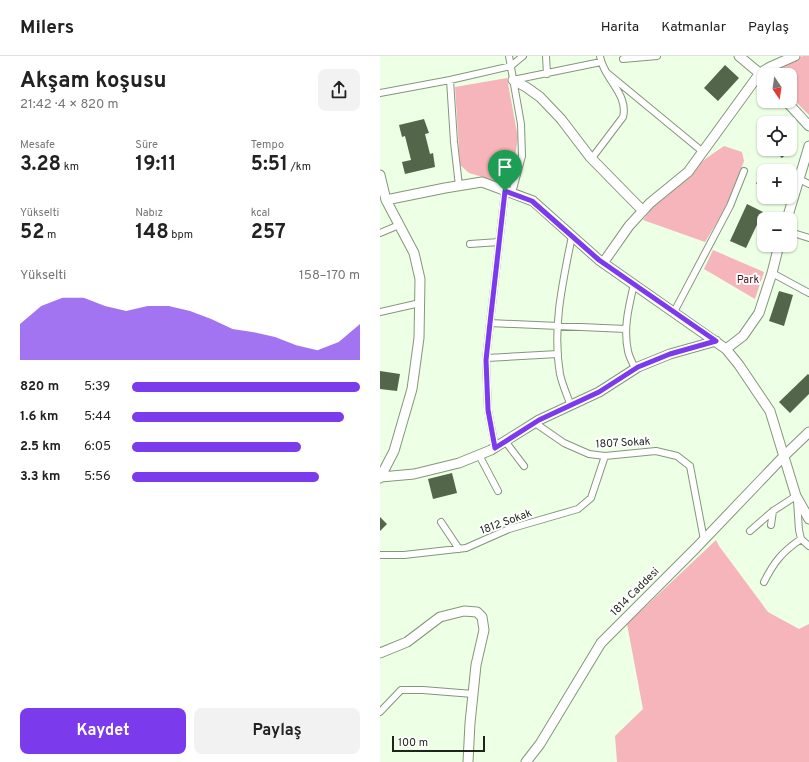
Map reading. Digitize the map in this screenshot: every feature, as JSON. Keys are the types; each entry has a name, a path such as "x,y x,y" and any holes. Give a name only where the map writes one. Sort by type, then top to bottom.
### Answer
{"street":[{"path":"495,448 488,410 487,358 490,323 499,242 509,192 522,156 520,124 509,56"},
{"path":"380,93 450,80 511,66 523,56"},
{"path":"546,56 547,74"},
{"path":"624,59 657,56"},
{"path":"739,56 757,71"},
{"path":"768,68 794,56"},
{"path":"513,80 547,74 600,59 606,72 622,97 624,112 623,117 592,158"},
{"path":"606,72 703,152"},
{"path":"450,80 454,142 459,186"},
{"path":"513,80 540,97 561,118 592,158 643,211"},
{"path":"603,263 629,226 643,211 688,172 757,82"},
{"path":"792,108 809,126"},
{"path":"789,212 809,146"},
{"path":"674,312 730,206 744,171"},
{"path":"380,175 383,200 399,225 414,254 420,279 419,338 412,389 394,451 381,478"},
{"path":"799,179 809,184"},
{"path":"383,200 482,182 532,201 603,263 726,349 739,365 770,411 783,457 797,497 806,510 809,519"},
{"path":"380,233 399,225"},
{"path":"797,234 809,238"},
{"path":"571,406 560,375 557,342 559,303 572,236"},
{"path":"470,244 499,242"},
{"path":"726,349 743,336 760,313 777,252"},
{"path":"772,273 809,294"},
{"path":"634,284 626,329 628,352 635,369"},
{"path":"380,312 420,303"},
{"path":"490,323 626,329"},
{"path":"381,478 414,474 459,463 479,455 495,448 535,423 599,392 635,369 670,354 716,341"},
{"path":"487,358 558,354"},
{"name":"1807 Sokak","path":"535,423 564,443 589,454 605,456 633,452 656,451 677,456 690,466 704,540"},
{"name":"1814 Caddesi","path":"526,762 540,744 600,643 704,540 783,457 809,432"},
{"path":"505,441 524,466"},
{"path":"479,455 498,491"},
{"name":"1812 Sokak","path":"380,556 404,556 466,548 509,529 578,509 591,498 605,456"},
{"path":"750,531 773,511 797,497"},
{"path":"797,497 801,539 809,546"},
{"path":"771,525 773,511"},
{"path":"441,522 459,548"},
{"path":"764,582 773,564 789,547 801,539"},
{"path":"380,652 407,642 440,617 464,611 476,612 482,616 484,630 476,665 470,723 468,762"},
{"path":"380,712 401,690 423,690 473,694"}],"green space":[{"path":"803,56 809,56 809,115 797,103 797,68 777,68"},
{"path":"507,78 518,138 510,178 503,183 469,173 460,165 455,87"},
{"path":"724,146 742,152 744,161 728,204 705,242 643,220 680,180"},
{"name":"Park","path":"713,250 764,272 755,299 704,269"},
{"path":"716,540 768,612 799,629 809,624 809,762 617,762 615,736 643,709 627,624"}],"building":[{"path":"725,65 739,78 718,101 704,88"},
{"path":"424,119 429,133 425,134 430,154 433,153 435,167 405,174 402,162 411,160 405,136 402,137 399,125"},
{"path":"747,204 763,212 757,212 757,225 746,248 730,241"},
{"path":"779,291 793,295 784,326 769,321"},
{"path":"380,371 400,374 397,391 380,389"},
{"path":"808,374 809,394 790,413 779,402"},
{"path":"452,473 457,493 433,499 428,479"},
{"path":"380,517 387,524 380,531"}],"route":[{"path":"505,191 532,201 599,260 716,341 670,354 638,367 599,392 570,407 539,420 495,448 488,410 486,360 505,191"}]}
